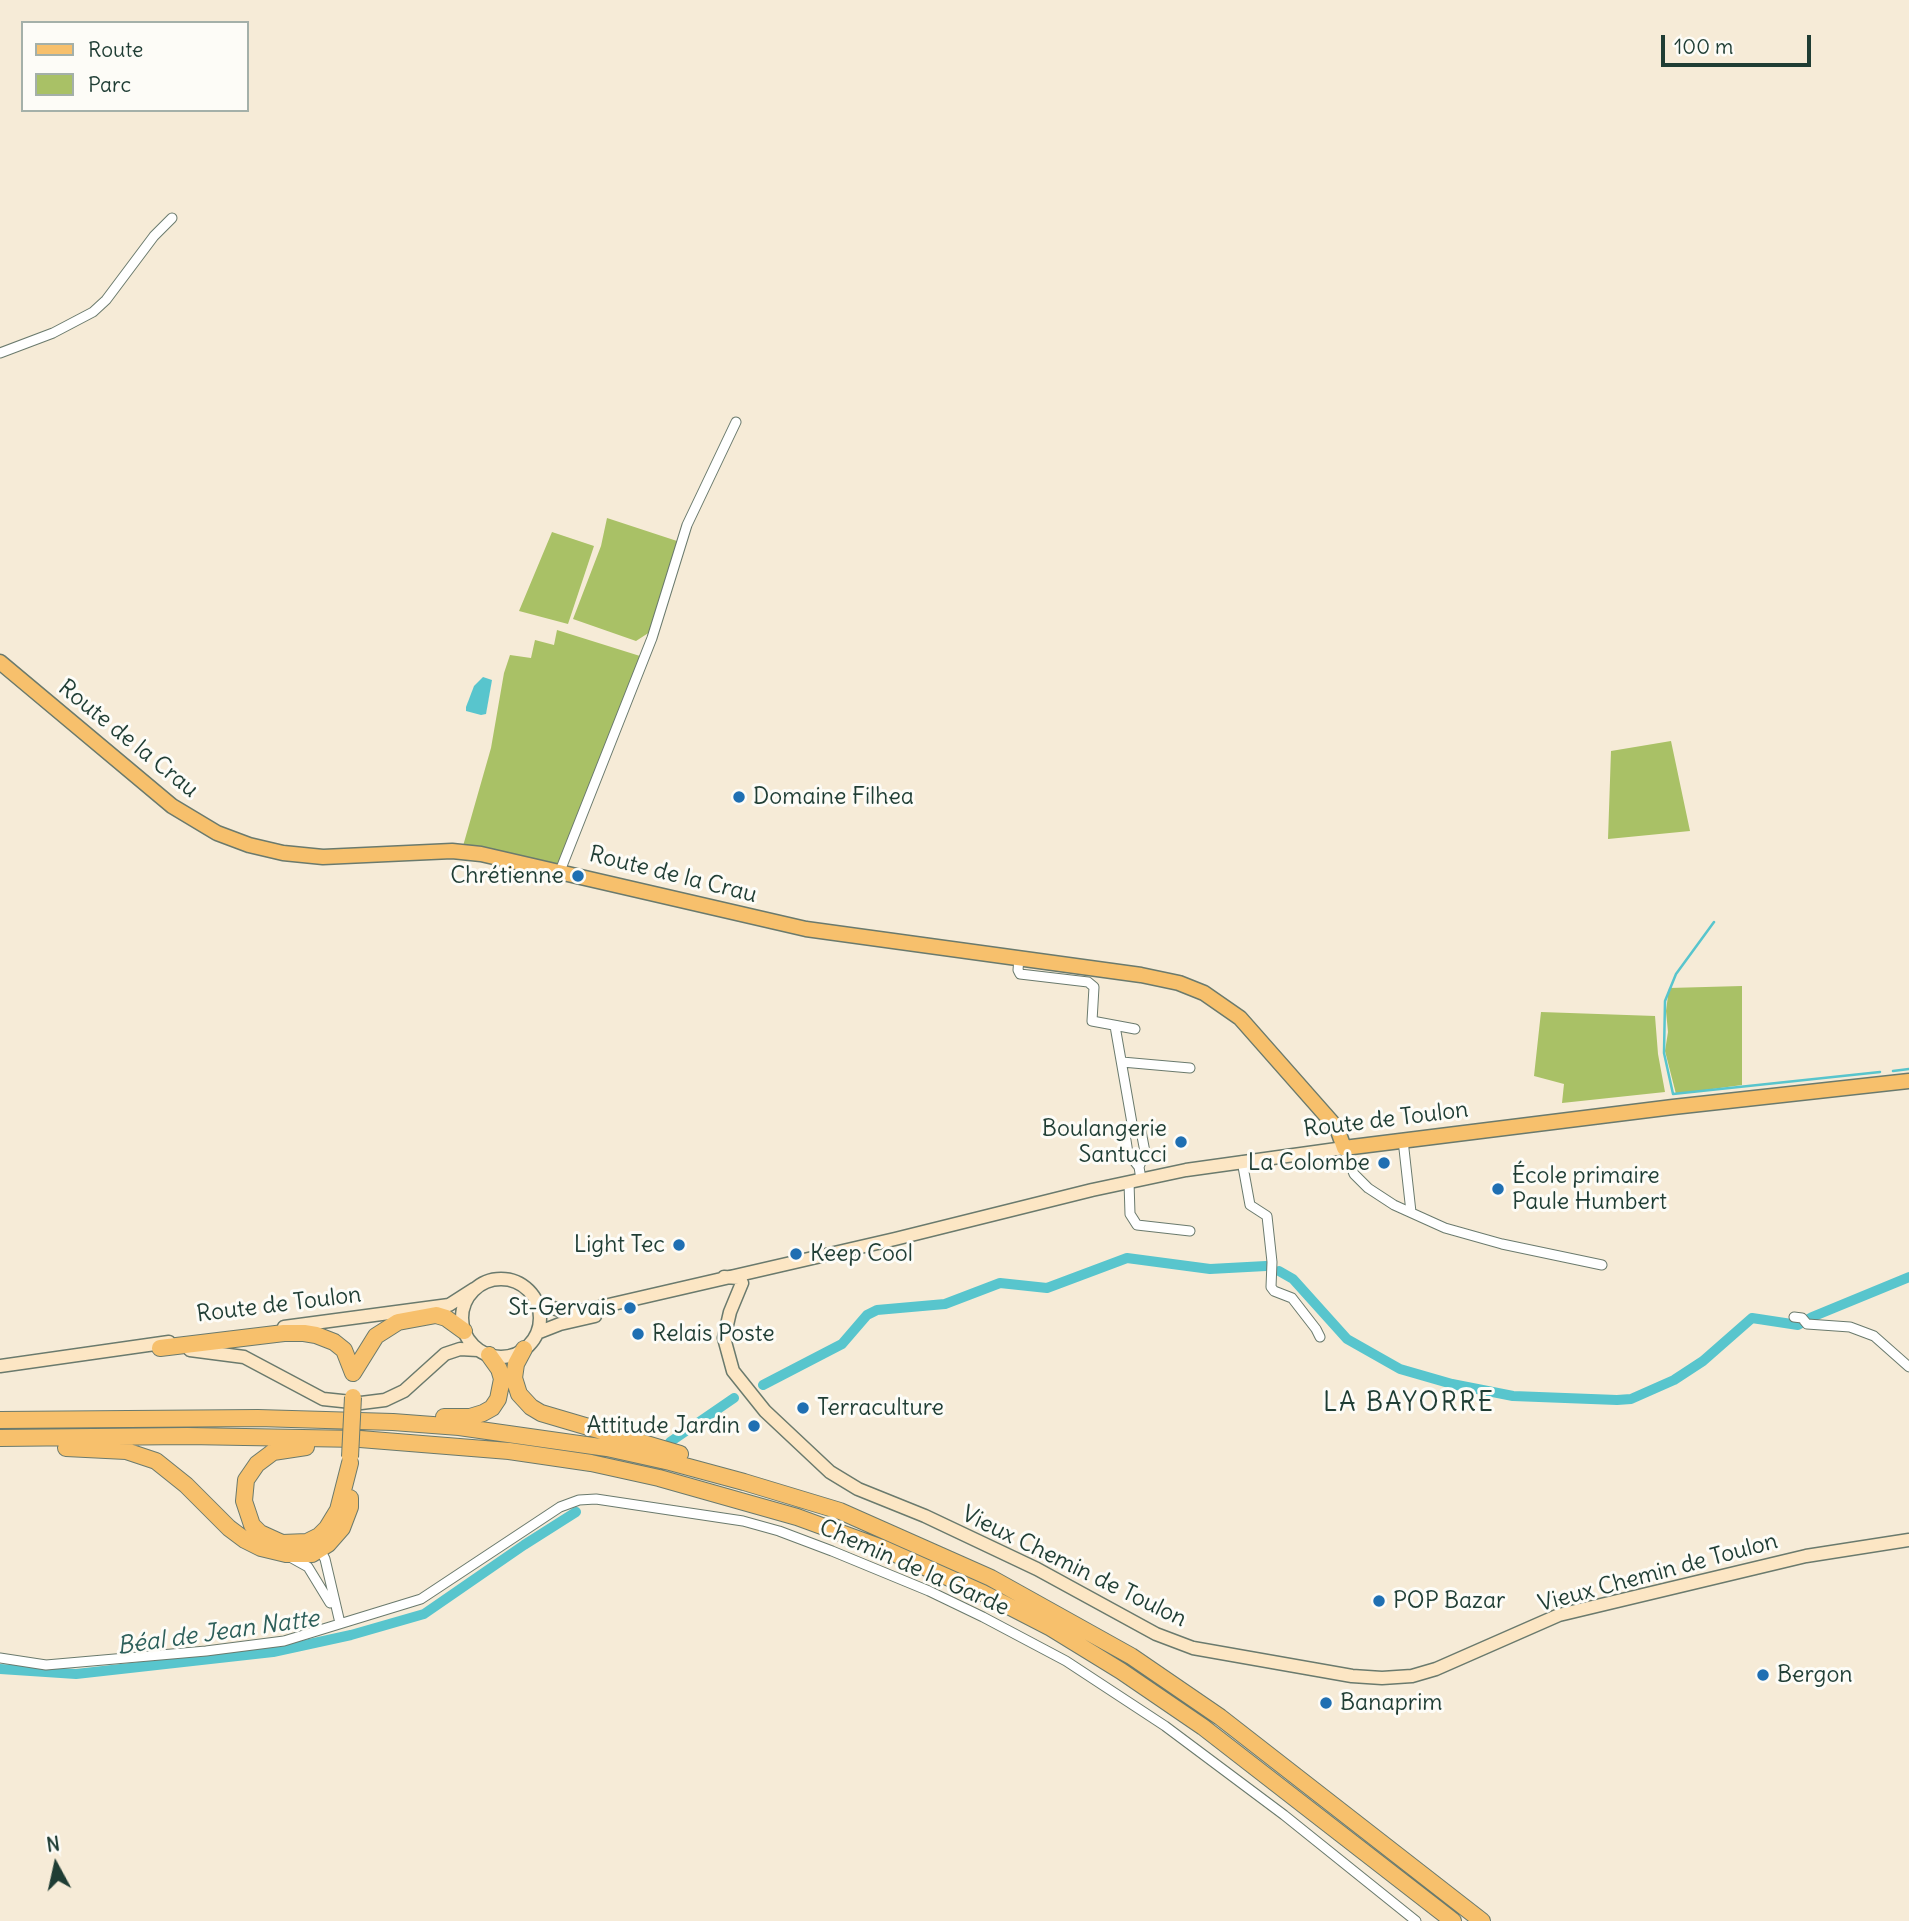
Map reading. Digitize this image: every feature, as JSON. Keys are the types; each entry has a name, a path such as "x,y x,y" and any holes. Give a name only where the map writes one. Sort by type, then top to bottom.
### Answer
{"highway":[{"path":"0,1446 126,1451 156,1461 245,1540 261,1548 286,1554 312,1552 335,1537 350,1507 353,1373 359,1350 370,1333 394,1317 408,1312"},
{"path":"353,1373 376,1336 398,1322 436,1315 446,1318 464,1331"},
{"path":"160,1348 284,1332 304,1333 334,1342 344,1350 353,1373"},
{"path":"524,1349 516,1364 515,1385 525,1402 541,1413 777,1484 991,1577 1131,1656 1220,1717 1482,1921"},
{"path":"0,1412 289,1410 470,1417 492,1408 501,1390 499,1369 484,1352"},
{"path":"0,1420 271,1419 393,1422 459,1427 607,1448 670,1462 841,1511"},
{"path":"0,1438 201,1436 360,1439 434,1444 591,1463 754,1503 882,1548 983,1592 1051,1628 1121,1671 1203,1727 1453,1921"},
{"path":"312,1552 270,1538 252,1525 247,1514 244,1501 246,1480 257,1464 273,1452 299,1447 329,1446 471,1455 558,1466 754,1503"},
{"path":"312,1552 319,1536 338,1510 350,1460"}],"main road":[{"name":"Route de la Crau","path":"0,662 172,806 217,834 249,845 283,853 323,857 452,851 498,858 806,929 1141,975 1179,983 1203,993 1240,1018 1337,1128 1344,1148"},
{"name":"Route de Toulon","path":"537,1332 1136,1176 1379,1142 1909,1081"},
{"path":"1337,1128 1379,1142"},
{"name":"Route de Toulon","path":"537,1303 554,1310 576,1311 732,1280 760,1269 876,1243"},
{"path":"496,1279 521,1284 537,1303 537,1332 524,1349 513,1354 501,1357 484,1352 470,1341 464,1331 463,1309 474,1289 484,1282 496,1279"},
{"name":"Vieux Chemin de Toulon","path":"732,1280 730,1312 724,1338 733,1371 765,1411 830,1472 858,1489 1024,1563 1156,1634 1193,1648 1352,1676 1412,1676 1436,1669 1559,1615 1806,1556 1909,1540"},
{"name":"Route de Toulon","path":"0,1366 408,1312 449,1305 474,1289"},
{"name":"Route de Toulon","path":"85,1354 160,1348 244,1357 323,1399 361,1403 385,1400 404,1391 445,1354 460,1349 484,1352"}],"street":[{"path":"0,353 54,333 93,312 106,300 154,236 172,218"},
{"path":"560,872 652,638 687,526 736,422"},
{"path":"1018,958 1020,974 1088,982 1094,987 1090,1017 1092,1021 1135,1029"},
{"path":"1115,1026 1133,1129"},
{"path":"1122,1062 1190,1068"},
{"path":"1136,1176 1125,1134 1133,1129 1141,1131 1145,1152 1136,1176 1130,1214 1137,1225 1190,1231"},
{"path":"1403,1140 1411,1212"},
{"path":"1344,1148 1354,1174 1368,1188 1394,1205 1445,1228 1502,1244 1602,1265"},
{"path":"1242,1161 1250,1205 1267,1216 1272,1262 1271,1287 1274,1291 1292,1298 1320,1337"},
{"path":"1801,1319 1850,1327 1874,1336 1909,1367"},
{"name":"Chemin de la Garde","path":"0,1658 46,1665 206,1651 284,1641 421,1599 560,1507 579,1500 596,1499 743,1521 779,1531 929,1591 983,1616 1066,1661 1186,1742 1416,1921"},
{"path":"312,1552 340,1623"},
{"path":"312,1552 328,1599 340,1623"}],"green space":[{"path":"607,518 677,541 653,630 636,641 573,619 601,546"},
{"path":"552,532 594,546 568,624 519,611"},
{"path":"557,630 640,656 559,864 463,846 491,748 504,673 510,655 531,658 535,640 554,645"},
{"path":"1671,741 1690,831 1608,839 1611,751"},
{"path":"1742,986 1742,1085 1676,1094 1665,1051 1669,988"},
{"path":"1541,1012 1655,1016 1665,1092 1562,1103 1564,1084 1534,1076"}],"water":[{"path":"483,677 492,680 486,714 481,715 466,711 466,707 474,686"}],"waterway":[{"path":"1714,922 1676,974 1665,1001 1664,1053 1673,1094 1880,1072"},
{"path":"1893,1071 1909,1069"},
{"name":"Béal de Jean Natte","path":"763,1385 842,1344 867,1315 877,1310 945,1304 1000,1283 1047,1288 1127,1258 1210,1269 1266,1266"},
{"name":"Béal de Jean Natte","path":"1279,1271 1293,1279 1347,1339 1400,1369 1452,1384 1513,1396 1617,1400 1631,1399 1674,1380 1703,1361 1752,1318 1798,1325 1909,1277"},
{"name":"Béal de Jean Natte","path":"670,1442 734,1398"},
{"name":"Béal de Jean Natte","path":"0,1669 76,1674 273,1652 351,1635 424,1614 576,1512"}],"place":[{"name":"Domaine Filhea","path":"739,797"},
{"name":"Chrétienne","path":"578,876"},
{"name":"Boulangerie Santucci","path":"1181,1142"},
{"name":"La Colombe","path":"1384,1163"},
{"name":"École primaire Paule Humbert","path":"1498,1189"},
{"name":"Light Tec","path":"679,1245"},
{"name":"Keep Cool","path":"796,1254"},
{"name":"St-Gervais","path":"630,1308"},
{"name":"Relais Poste","path":"638,1334"},
{"name":"Terraculture","path":"803,1408"},
{"name":"Attitude Jardin","path":"754,1426"},
{"name":"POP Bazar","path":"1379,1601"},
{"name":"Bergon","path":"1763,1675"},
{"name":"Banaprim","path":"1326,1703"}],"district":[{"name":"LA BAYORRE","path":"1409,1404"}]}
